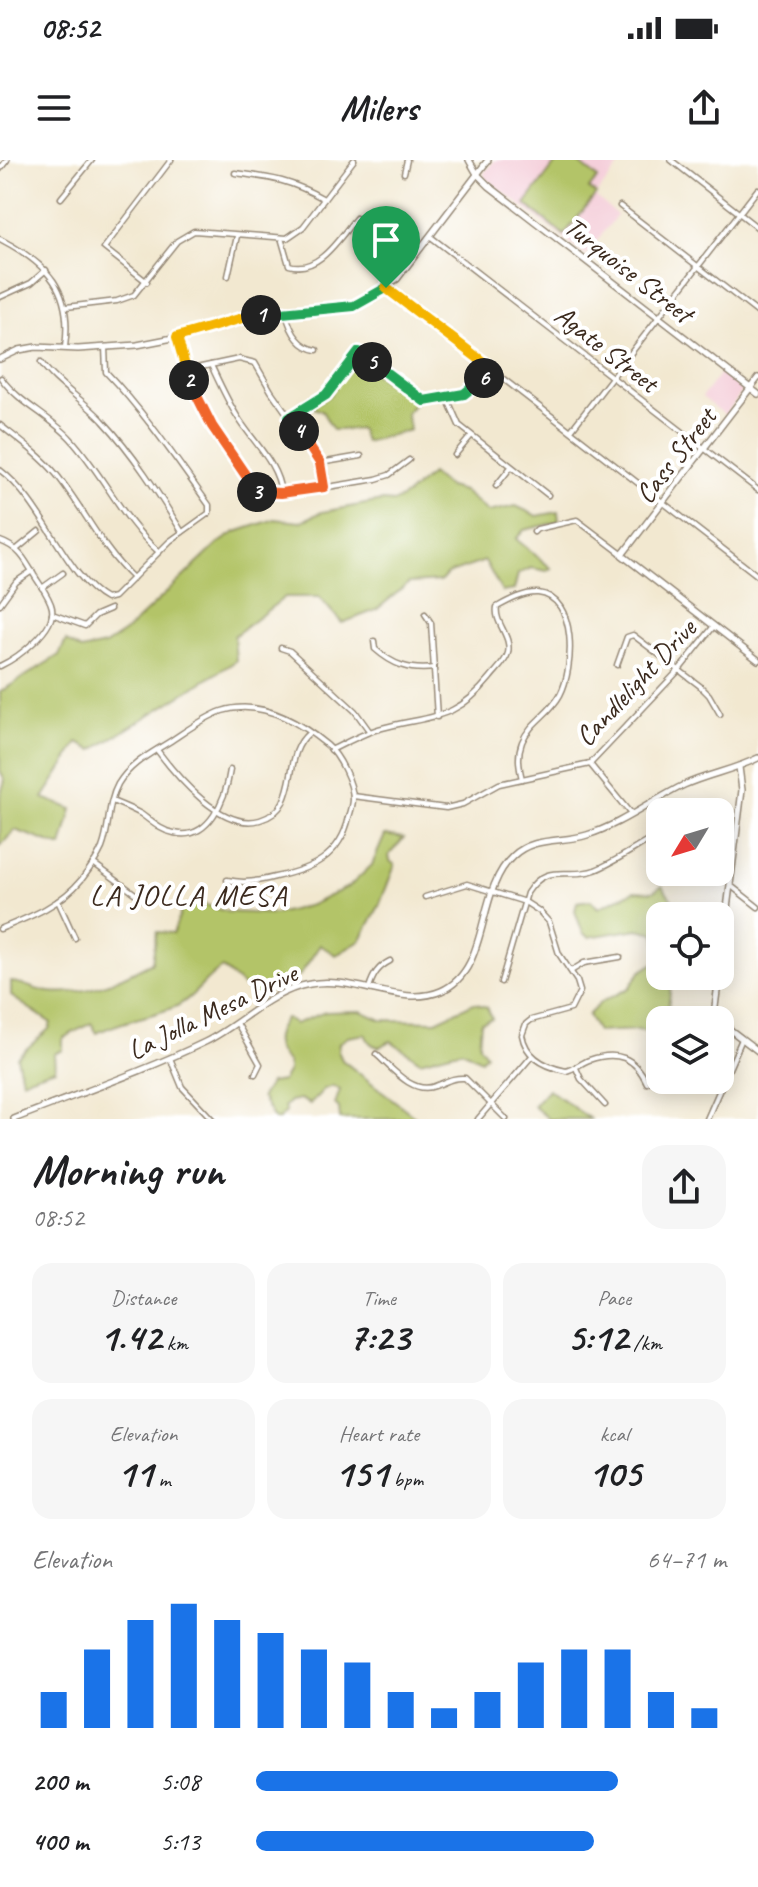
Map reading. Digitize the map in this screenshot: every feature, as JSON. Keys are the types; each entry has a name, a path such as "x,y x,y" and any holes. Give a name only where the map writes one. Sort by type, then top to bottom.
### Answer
{"street":[{"path":"0,169 7,160"},
{"path":"61,198 92,160"},
{"path":"147,282 104,248 171,160"},
{"path":"66,307 134,295 177,241 200,230 281,240 296,233 354,160"},
{"path":"404,173 407,160"},
{"path":"469,160 477,174"},
{"path":"0,359 27,348 137,345 246,317 354,306 386,288 410,265 488,160"},
{"path":"671,160 758,228"},
{"path":"235,173 289,181 324,199"},
{"name":"Turquoise Street","path":"477,174 758,394"},
{"path":"572,429 758,189"},
{"path":"620,206 758,313"},
{"path":"281,240 289,265 301,266 328,253 356,218"},
{"path":"228,276 237,236"},
{"name":"Agate Street","path":"431,237 758,490"},
{"path":"0,239 46,270 60,291 66,307 65,347"},
{"path":"0,297 31,283 46,270"},
{"path":"386,288 758,576"},
{"path":"286,313 295,337 317,350"},
{"path":"177,337 186,370 212,426 258,494 324,487 389,475 409,460"},
{"path":"0,470 35,506 88,584 103,597 114,597 159,552 206,516 209,505 138,406 106,372 105,347"},
{"path":"289,418 326,395 359,352 417,397 430,401 464,394 482,380 491,368"},
{"path":"186,370 239,359 255,363 320,463 324,487"},
{"path":"41,362 47,371 107,424 182,532"},
{"path":"211,365 235,414 273,466 280,480 281,493"},
{"path":"1,378 8,388 71,439 140,533 159,552"},
{"name":"Cass Street","path":"622,555 758,378"},
{"path":"447,398 459,425 548,495"},
{"path":"0,425 39,456 57,475 114,558 133,578"},
{"path":"455,455 471,436"},
{"path":"320,463 361,456"},
{"path":"496,486 511,467"},
{"path":"534,532 577,520 758,660"},
{"path":"17,549 39,531"},
{"path":"0,541 17,549 50,601 52,614 49,626 24,650 0,666"},
{"path":"0,604 16,582 32,571"},
{"path":"42,588 63,573"},
{"path":"331,750 370,732 437,717 464,705 508,656 509,642 496,614 497,607 513,598 536,593 551,597 568,627 571,660 561,693 529,728 521,744 519,768 522,779"},
{"path":"52,614 85,626 96,615 110,609"},
{"path":"425,614 431,623 437,717"},
{"name":"Candlelight Drive","path":"353,796 446,808 470,801 499,784 590,764 679,670 714,626"},
{"path":"617,665 630,634 709,695 720,714"},
{"path":"374,641 375,649 403,667 434,668"},
{"path":"281,648 290,651 355,711 370,732"},
{"path":"0,929 31,917 58,901 81,880 102,847 111,800 125,774 144,757 210,716 224,710 247,707 279,714 331,750 353,796 348,825 338,847 326,859 301,871 254,882 227,880"},
{"path":"157,750 193,791 216,810 239,821 253,822 268,818 285,799 298,746 309,733"},
{"name":"La Jolla Mesa Drive","path":"14,1119 170,1058 207,1041 272,1000 309,984 337,982 412,997 430,995 452,986 471,961 491,893 507,864 522,849 535,843 590,834 686,785 758,758"},
{"path":"590,764 630,813"},
{"path":"734,853 742,790 739,767"},
{"path":"111,800 176,834 192,833 201,829 216,810 230,770"},
{"path":"501,982 533,883 554,873 595,870 646,842"},
{"path":"93,863 145,901"},
{"path":"425,897 467,884 525,902 539,911 549,922 559,954 580,991 575,1005 566,1012 531,1020 524,1028 523,1041 532,1056 555,1069 566,1071 590,1059 628,1058 640,1067 646,1081"},
{"path":"731,886 758,907"},
{"path":"58,901 75,938"},
{"path":"571,971 584,963 620,957"},
{"path":"369,988 372,977 390,961"},
{"path":"237,1023 260,1064 255,1074"},
{"path":"734,1033 758,1051"},
{"path":"707,1119 742,1039"},
{"path":"376,1054 416,1086 431,1088 454,1077 465,1078 506,1119"},
{"path":"478,1119 532,1056"},
{"path":"170,1058 182,1087 212,1119"},
{"path":"576,1068 581,1079 605,1105"}],"shaded area":[{"path":"495,160 624,160 595,196 617,215 586,255 485,178 484,173"},
{"path":"721,372 742,392 725,415 702,397"}],"green space":[{"path":"558,160 575,160 598,178 589,189 596,194 564,235 525,204"},
{"path":"358,361 415,403 406,413 410,430 365,442 360,429 333,430 322,411 311,407 329,396"},
{"path":"431,474 449,487 463,491 488,512 516,506 537,516 558,512 559,522 524,530 516,539 551,568 547,571 531,568 518,574 514,590 502,592 485,561 447,574 441,581 409,583 376,610 342,623 319,597 285,597 234,636 236,661 93,750 78,743 43,798 72,809 62,847 15,830 0,846 0,796 5,780 0,771 0,692 59,655 66,641 81,650 105,645 125,632 219,543 236,532 275,519 300,522 322,512 382,501 394,502"},
{"path":"385,835 404,838 389,855 395,865 379,906 360,941 336,955 320,945 300,975 257,998 222,968 177,1006 97,1033 91,1023 63,1038 63,1050 54,1054 55,1069 22,1080 17,1057 49,1029 51,1023 11,996 11,982 63,993 90,989 115,980 152,962 157,932 173,933 183,907 198,902 227,912 276,914 311,905 350,886 372,865"},
{"path":"662,886 674,902 646,902 646,931 638,929 589,937 583,933 575,911 577,902 591,900 598,908 634,891 652,892"},
{"path":"646,968 646,990 670,990 668,1006 646,1006 646,1032 597,1032 588,1015 601,1002 629,988"},
{"path":"474,1003 487,1007 492,1018 481,1022 479,1045 486,1054 481,1060 462,1050 420,1061 391,1041 379,1047 374,1045 365,1034 348,1037 339,1043 342,1060 418,1119 340,1119 339,1108 335,1104 340,1090 333,1086 324,1089 310,1104 300,1099 290,1101 279,1119 274,1119 261,1097 270,1083 282,1081 288,1071 288,1063 279,1053 276,1042 285,1018 295,1024 325,1012 361,1011 381,1020 436,1021"},
{"path":"548,1089 590,1119 549,1119 533,1106"}],"district":[{"name":"LA JOLLA MESA","path":"189,895"}],"route":[{"path":"386,288 491,368 482,380 464,394 424,401 359,352 326,395 315,399 289,418 316,455 324,487 258,494 212,426 187,377 177,337 246,317 354,306 386,288"}]}
